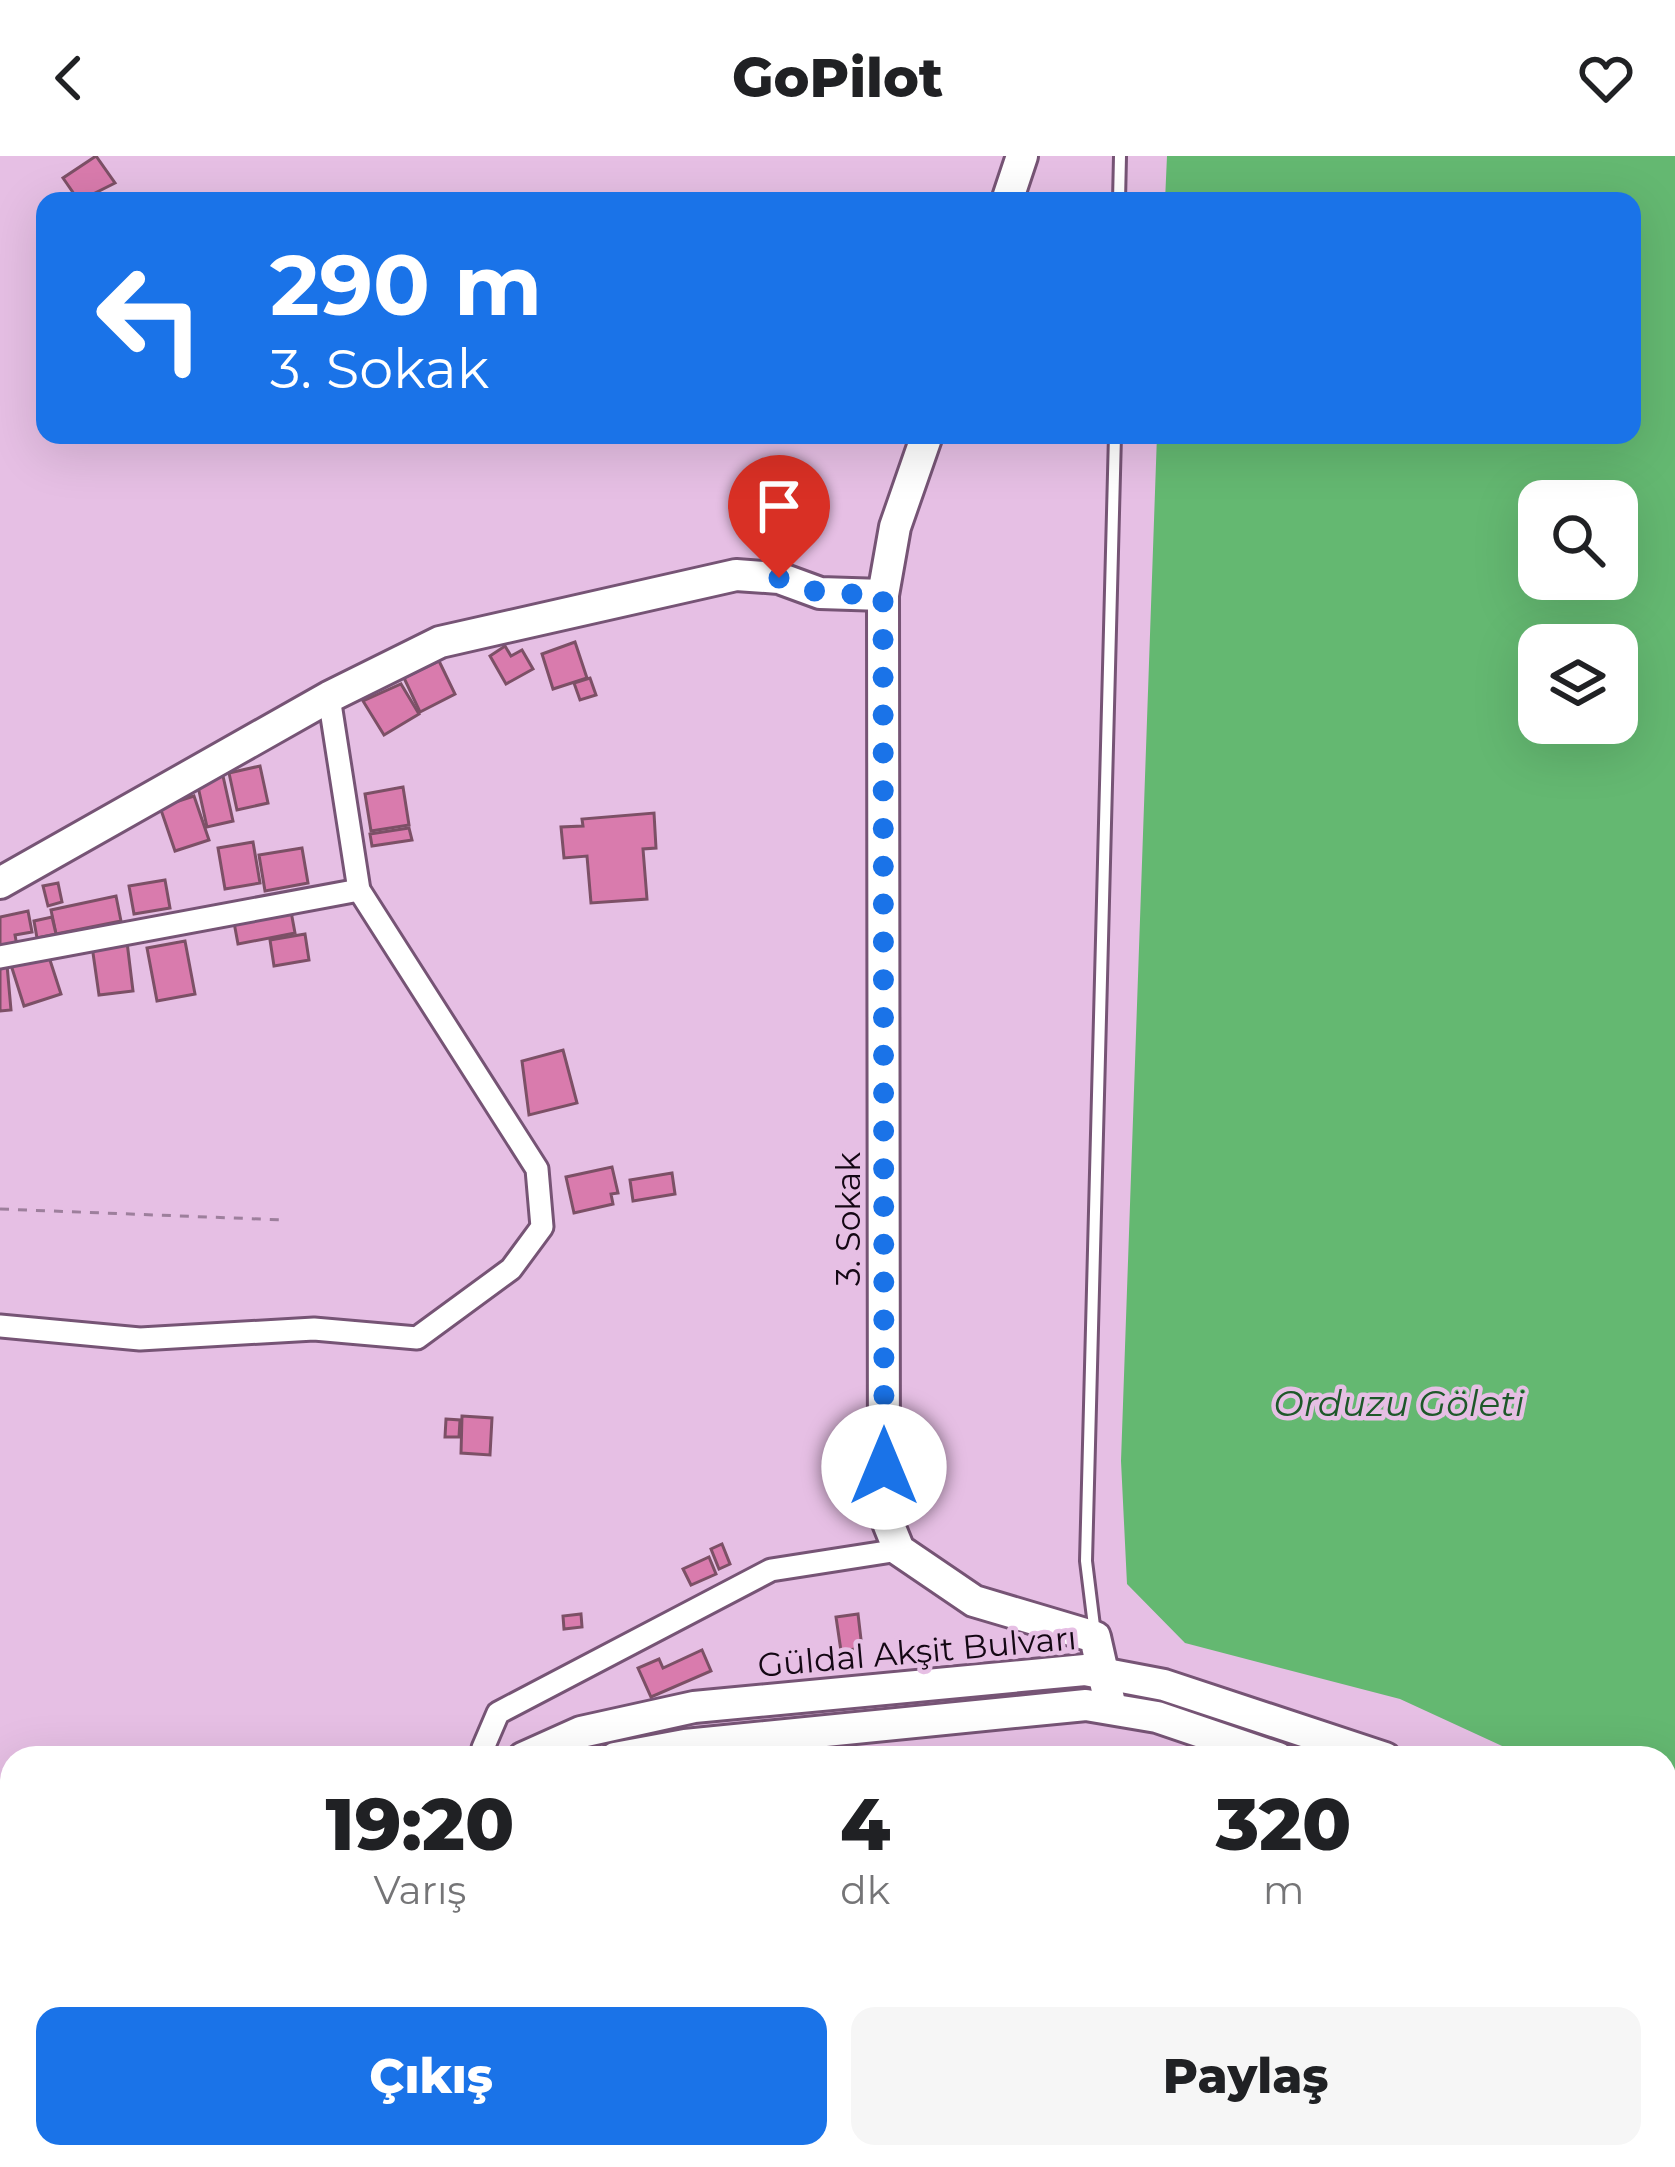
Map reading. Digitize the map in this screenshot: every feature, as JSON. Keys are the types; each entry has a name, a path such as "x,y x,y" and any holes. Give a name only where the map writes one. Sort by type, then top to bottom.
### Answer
{"street":[{"path":"1010,192 1022,156"},
{"name":"3. Sokak","path":"898,1550 884,1513 883,595 895,527 924,444"},
{"path":"0,883 329,697 440,642 715,578 757,575 820,593 883,595"},
{"path":"0,1327 140,1339 314,1328 417,1339 511,1269 542,1227 537,1169 359,890 329,697"},
{"path":"0,957 359,890"},
{"path":"484,1746 498,1713 771,1570 898,1550 974,1600 1095,1637 1111,1708"},
{"name":"Güldal Akşit Bulvarı","path":"550,1746 581,1732 694,1707 1085,1670 1164,1685 1349,1746"},
{"name":"Güldal Akşit Bulvarı","path":"680,1746 1032,1708 1111,1708 1238,1746"}],"lane":[{"path":"1119,192 1120,156"},
{"path":"1095,1637 1086,1561 1115,444"}],"path":[{"path":"0,1209 285,1220"}],"water":[{"name":"Orduzu Göleti","path":"1167,156 1675,156 1675,1746 1502,1746 1400,1699 1185,1643 1127,1584 1121,1461 1157,444 1641,444 1641,192 1165,192"}],"building":[{"path":"96,156 115,183 97,192 73,192 63,178"},
{"path":"575,642 587,678 553,689 542,654"},
{"path":"505,646 511,656 522,650 533,669 506,684 490,656"},
{"path":"439,661 455,694 420,712 404,678"},
{"path":"590,678 596,695 580,700 574,683"},
{"path":"401,684 419,714 384,735 363,701"},
{"path":"260,766 268,803 237,810 229,773"},
{"path":"223,776 233,821 207,827 197,782"},
{"path":"403,787 409,825 371,831 365,794"},
{"path":"194,796 209,840 175,851 160,807"},
{"path":"654,813 656,848 643,849 647,899 591,903 587,856 564,858 561,827 583,826 582,819"},
{"path":"409,828 412,840 372,846 370,834"},
{"path":"253,842 260,883 225,889 218,848"},
{"path":"302,848 308,883 265,891 259,855"},
{"path":"165,880 170,908 134,914 129,886"},
{"path":"58,883 62,902 48,906 43,886"},
{"path":"116,896 121,921 56,934 51,910"},
{"path":"290,906 295,933 238,944 233,917"},
{"path":"28,911 32,932 15,935 17,946 0,949 0,917"},
{"path":"52,917 56,934 37,938 34,921"},
{"path":"305,934 309,960 274,966 270,940"},
{"path":"185,941 195,994 157,1001 147,948"},
{"path":"127,942 133,991 99,995 92,946"},
{"path":"48,954 61,994 24,1006 11,965"},
{"path":"7,965 11,1010 0,1011 0,966"},
{"path":"563,1050 577,1103 529,1115 522,1061"},
{"path":"612,1167 618,1193 611,1194 613,1204 574,1213 566,1177"},
{"path":"672,1173 675,1194 633,1201 630,1180"},
{"path":"462,1416 492,1418 490,1455 461,1453"},
{"path":"446,1419 460,1420 459,1437 445,1437"},
{"path":"722,1544 730,1564 719,1569 711,1549"},
{"path":"709,1557 716,1574 691,1585 683,1569"},
{"path":"581,1614 582,1627 564,1629 563,1616"},
{"path":"858,1614 862,1648 841,1651 836,1617"},
{"path":"702,1650 711,1671 651,1697 638,1668 659,1659 663,1668"}],"route":[{"path":"779,578 820,593 883,595 884,1467"}]}
